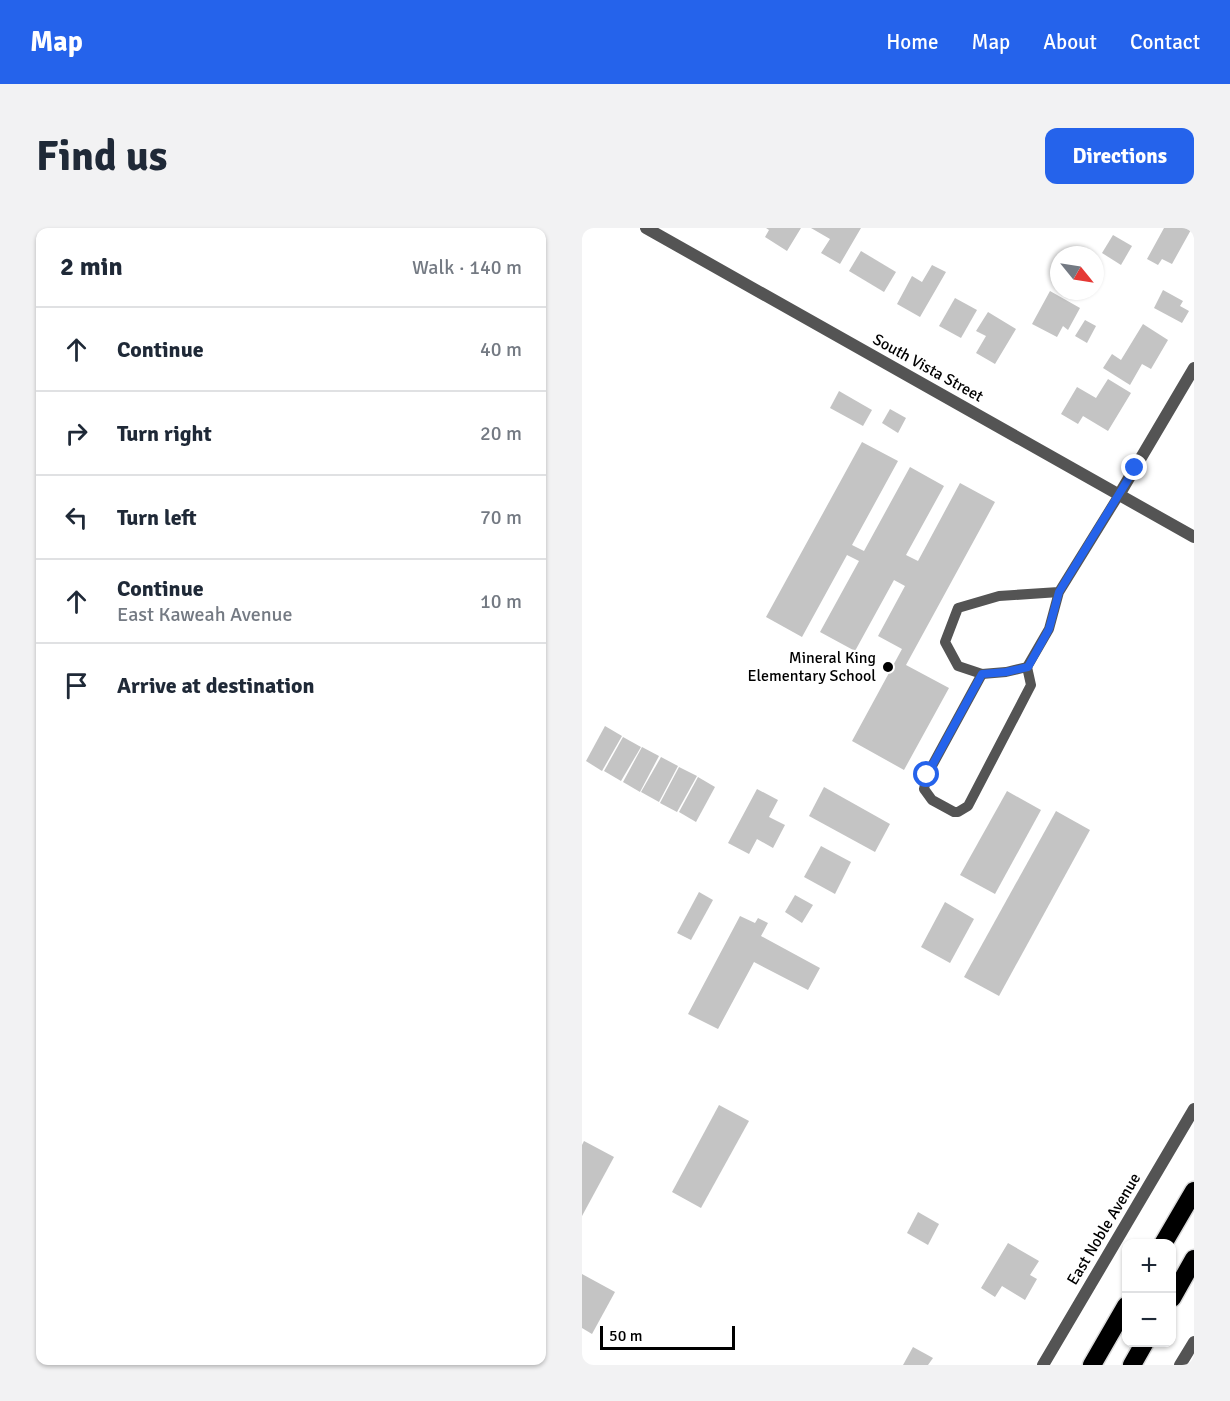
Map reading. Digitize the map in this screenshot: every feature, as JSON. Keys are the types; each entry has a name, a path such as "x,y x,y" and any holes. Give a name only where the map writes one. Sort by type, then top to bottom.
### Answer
{"highway":[{"path":"1166,1239 1194,1191"},
{"path":"1175,1293 1194,1259"},
{"path":"1092,1365 1122,1313"},
{"path":"1132,1365 1142,1347"}],"street":[{"name":"South Vista Street","path":"646,228 1194,537"},
{"path":"1119,495 1194,368"},
{"name":"East Noble Avenue","path":"1043,1365 1194,1109"},
{"path":"1180,1365 1194,1342"}],"lane":[{"path":"982,674 927,775 924,789 932,800 954,812 968,806 1030,685 1028,667 1049,629 1059,592 1119,495"},
{"path":"1028,667 982,674 958,666 945,642 958,608 999,596 1059,592"}],"building":[{"path":"766,228 801,228 787,251 765,237 769,230"},
{"path":"811,228 861,228 840,264 821,253 830,239"},
{"path":"1164,228 1192,228 1172,264 1162,259 1158,265 1147,259"},
{"path":"1113,235 1132,246 1121,265 1104,254 1104,250"},
{"path":"861,251 896,272 884,292 849,271"},
{"path":"932,265 946,272 920,317 897,304 912,276 922,282"},
{"path":"1163,290 1183,301 1180,306 1189,311 1182,323 1154,308"},
{"path":"1050,291 1050,300 1066,300 1080,308 1068,330 1063,326 1057,337 1032,324"},
{"path":"955,298 977,310 961,338 939,326"},
{"path":"988,312 1016,329 995,364 976,353 986,336 976,331"},
{"path":"1085,320 1096,326 1087,343 1075,336"},
{"path":"1143,324 1168,340 1151,369 1142,364 1130,385 1103,368 1112,354 1121,360"},
{"path":"1108,379 1131,393 1108,431 1083,416 1078,424 1061,414 1077,387 1096,398"},
{"path":"839,391 872,410 863,426 830,408"},
{"path":"890,409 906,418 898,433 882,423"},
{"path":"862,442 898,461 852,545 864,551 910,467 944,486 906,555 918,561 960,483 995,502 906,665 949,688 904,770 852,741 902,649 878,636 905,586 894,580 855,651 820,632 859,561 847,555 802,637 766,617"},
{"path":"605,726 622,736 602,771 586,761"},
{"path":"623,737 641,747 621,781 604,771"},
{"path":"642,747 659,756 640,792 623,782"},
{"path":"661,757 678,766 659,802 641,792"},
{"path":"679,767 697,776 677,812 660,803"},
{"path":"698,777 715,787 696,822 679,812"},
{"path":"824,787 890,824 875,852 809,816"},
{"path":"757,789 778,800 769,817 785,825 773,848 757,839 749,854 728,843"},
{"path":"1007,791 1041,810 995,894 960,875"},
{"path":"1056,811 1090,830 999,996 964,977"},
{"path":"821,846 851,862 835,894 804,877"},
{"path":"699,892 713,900 691,940 677,933"},
{"path":"795,895 813,905 802,923 785,912"},
{"path":"945,902 974,919 950,963 921,947"},
{"path":"740,916 755,923 758,918 768,923 761,936 820,968 808,990 754,962 718,1029 688,1014"},
{"path":"719,1105 749,1121 701,1208 672,1192"},
{"path":"584,1141 614,1157 582,1216 582,1145"},
{"path":"918,1212 939,1224 928,1245 907,1233"},
{"path":"1008,1243 1039,1261 1030,1275 1037,1279 1025,1300 1002,1286 995,1297 981,1288"},
{"path":"582,1274 615,1292 592,1334 582,1328"},
{"path":"913,1347 933,1358 928,1365 903,1365"}],"place":[{"name":"Mineral King Elementary School","path":"888,667"}],"route":[{"path":"927,775 982,674 1028,667 1049,629 1059,592 1135,468"}]}
